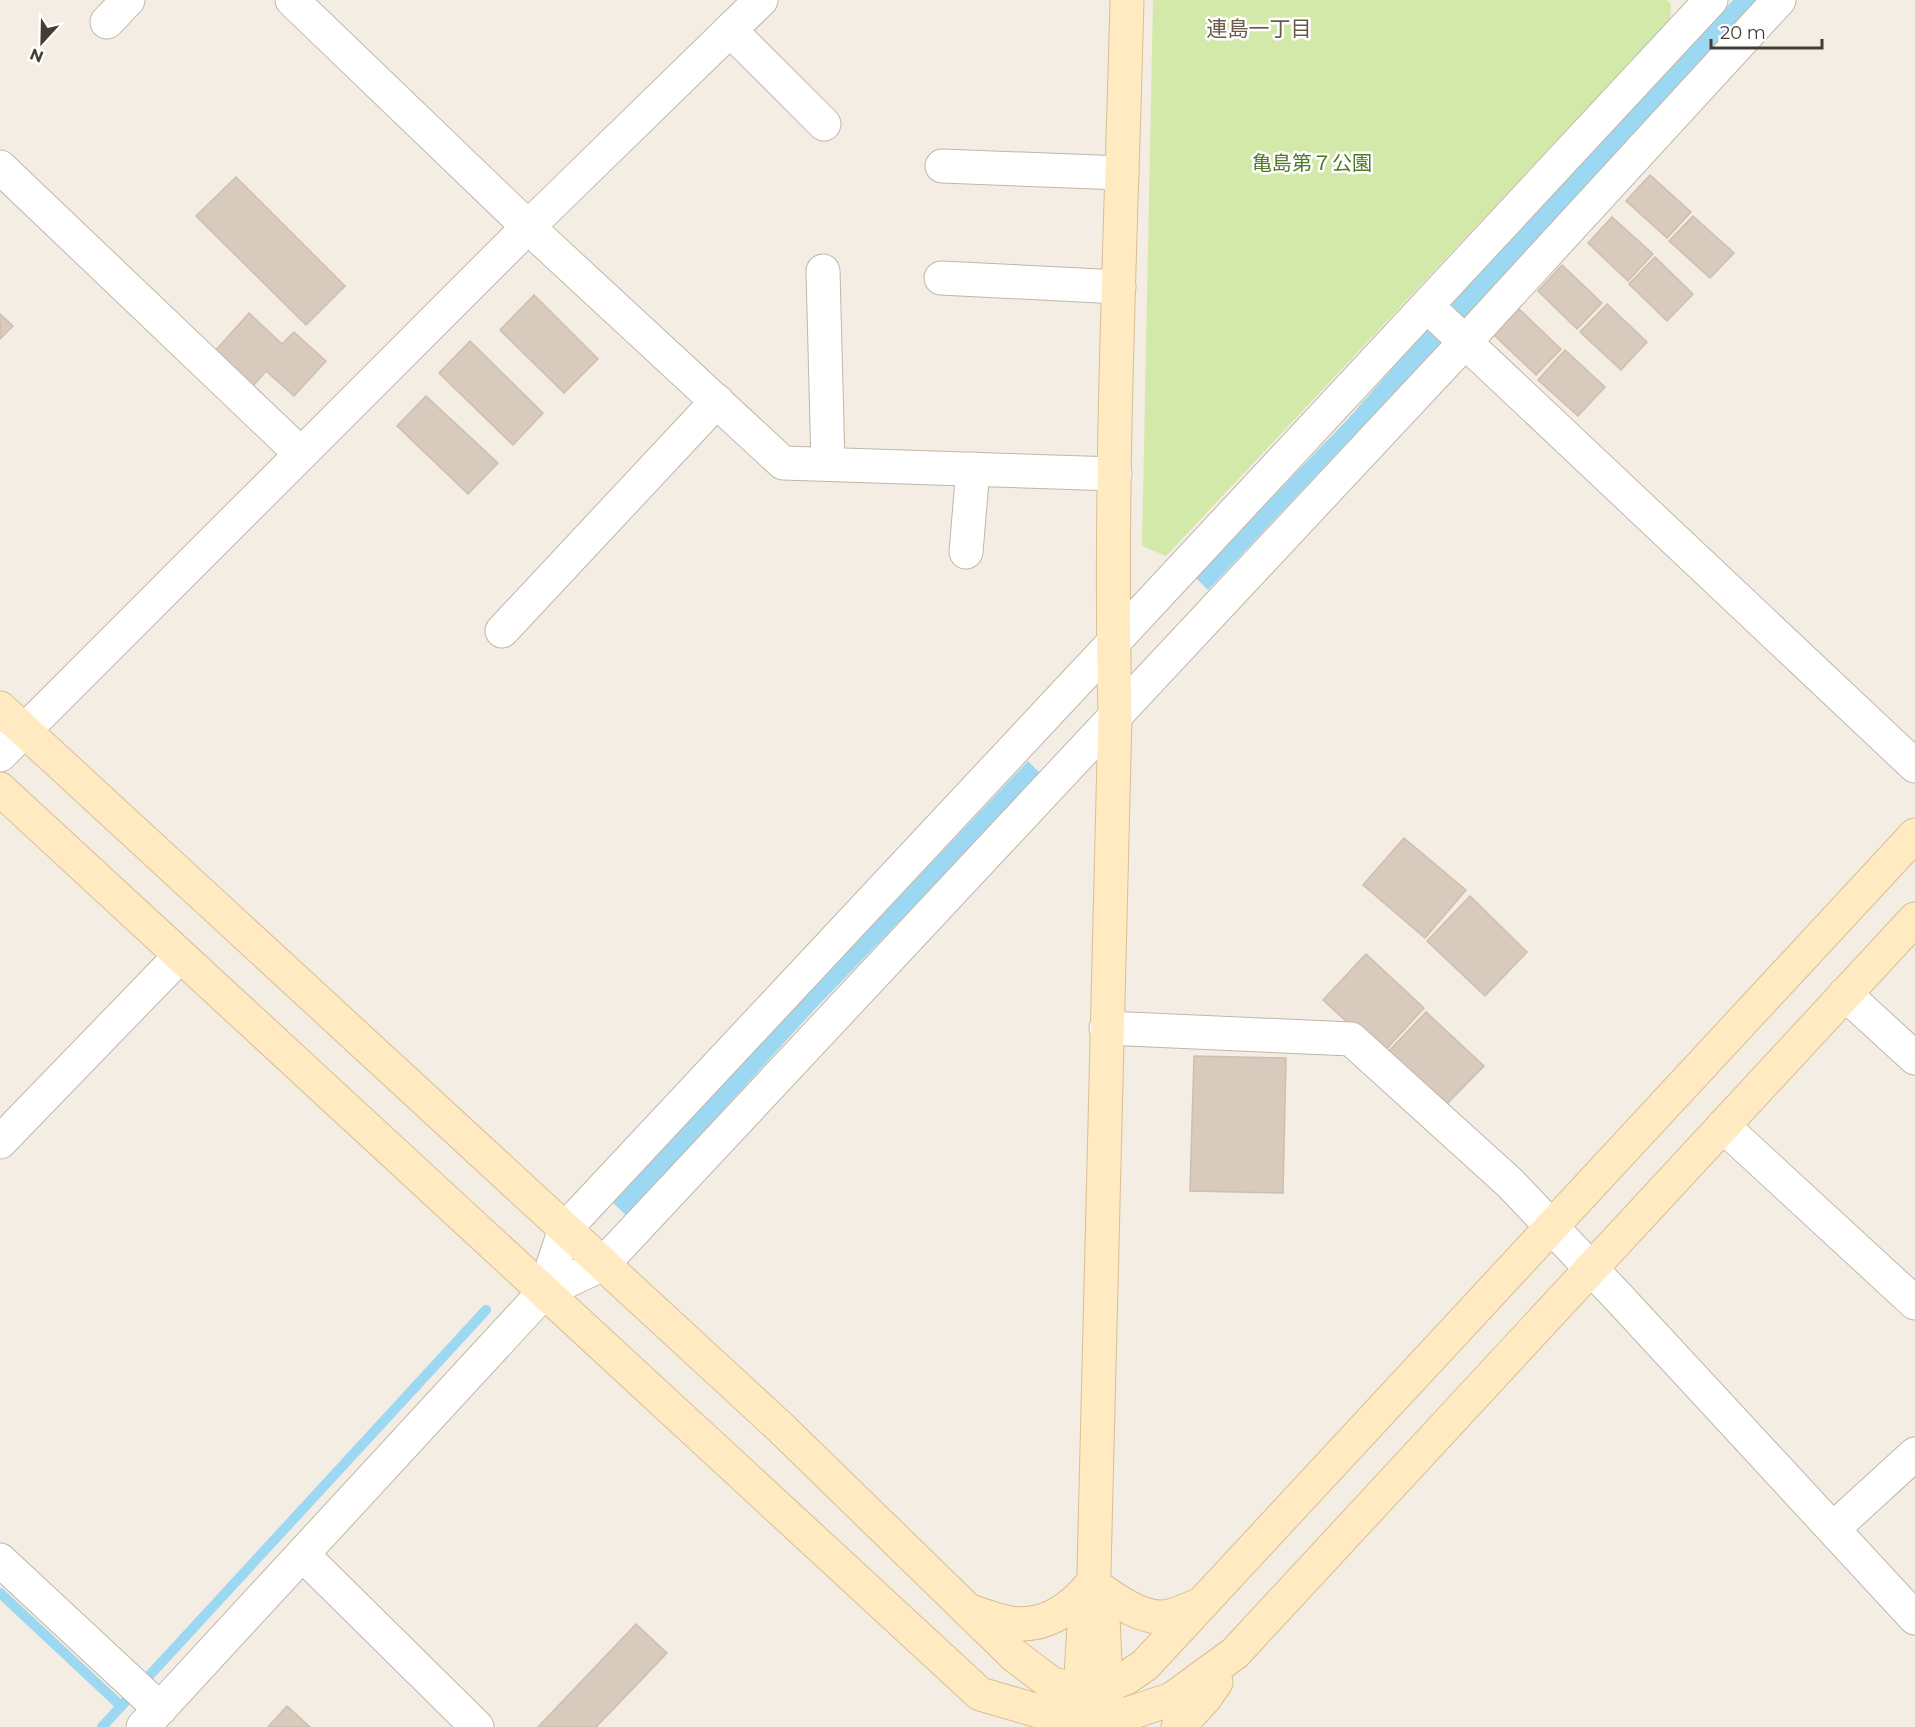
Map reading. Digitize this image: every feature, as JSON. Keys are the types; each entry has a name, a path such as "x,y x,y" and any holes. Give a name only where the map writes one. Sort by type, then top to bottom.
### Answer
{"street":[{"path":"0,755 528,227 761,0"},
{"path":"1093,1710 1083,1616 1093,1584 1115,716 1114,474 1127,0"},
{"path":"544,1292 564,1230 1113,644 1446,323 1718,15 1779,0"},
{"path":"294,1 528,227 783,463 1114,474"},
{"path":"0,1560 144,1702 303,1555 544,1292 603,1264 1115,716 1446,323 1718,15"},
{"path":"730,30 824,124"},
{"path":"942,166 1122,173"},
{"path":"0,167 301,454"},
{"path":"823,271 828,464"},
{"path":"941,278 1119,286"},
{"path":"1446,323 1915,766"},
{"path":"502,632 717,401"},
{"path":"966,552 973,469"},
{"path":"0,708 780,1427 1015,1656 1041,1677 1093,1710"},
{"path":"0,789 980,1694 1006,1727"},
{"path":"1093,1710 1126,1677 1146,1665 1915,835"},
{"path":"1178,1727 1205,1698 1235,1653 1915,918"},
{"path":"0,1142 180,956"},
{"path":"1845,994 1915,1058"},
{"path":"1106,1028 1351,1039 1510,1184 1552,1227 1915,1618"},
{"path":"1723,1126 1915,1303"},
{"path":"1833,1529 1915,1454"},
{"path":"303,1555 477,1727"},
{"path":"1093,1584 1120,1603 1144,1614 1162,1617 1203,1604"},
{"path":"965,1609 1011,1623 1027,1624 1054,1618 1074,1604 1093,1584"},
{"path":"980,1694 1059,1717 1093,1710 1146,1709 1172,1699 1235,1653"}],"green space":[{"name":"亀島第７公園","path":"1153,0 1667,0 1671,4 1670,20 1166,556 1142,546"}],"water":[{"path":"1733,0 1757,0 1442,342 1208,590 1195,577 1347,420 1427,329"},
{"path":"1028,761 1041,774 814,1010 627,1216 611,1201"}],"building":[{"path":"1650,175 1691,212 1667,238 1626,201"},
{"path":"236,177 345,286 306,325 196,216"},
{"path":"1693,216 1734,253 1710,278 1669,241"},
{"path":"1612,217 1653,254 1628,281 1588,243"},
{"path":"1655,257 1693,294 1667,321 1629,284"},
{"path":"1562,265 1602,303 1577,329 1538,291"},
{"path":"534,295 598,359 564,393 500,330"},
{"path":"1607,304 1647,342 1621,370 1580,332"},
{"path":"1519,309 1561,349 1536,375 1494,335"},
{"path":"249,313 282,344 294,332 326,361 294,396 266,371 253,386 215,351"},
{"path":"0,314 13,326 0,339"},
{"path":"470,341 543,413 513,445 439,373"},
{"path":"1565,350 1605,387 1578,416 1538,380"},
{"path":"426,396 498,463 468,494 397,426"},
{"path":"1404,838 1466,890 1425,938 1363,885"},
{"path":"1470,896 1527,952 1485,996 1427,941"},
{"path":"1366,954 1424,1008 1382,1054 1323,1000"},
{"path":"1426,1012 1484,1066 1443,1108 1386,1054"},
{"path":"1194,1056 1286,1058 1283,1193 1190,1191"},
{"path":"636,1624 667,1653 596,1727 538,1727"},
{"path":"287,1706 310,1727 268,1727"}],"waterway":[{"path":"102,1727 486,1310"},
{"path":"0,1593 121,1706"}],"district":[{"name":"連島一丁目","path":"1259,29"}]}
